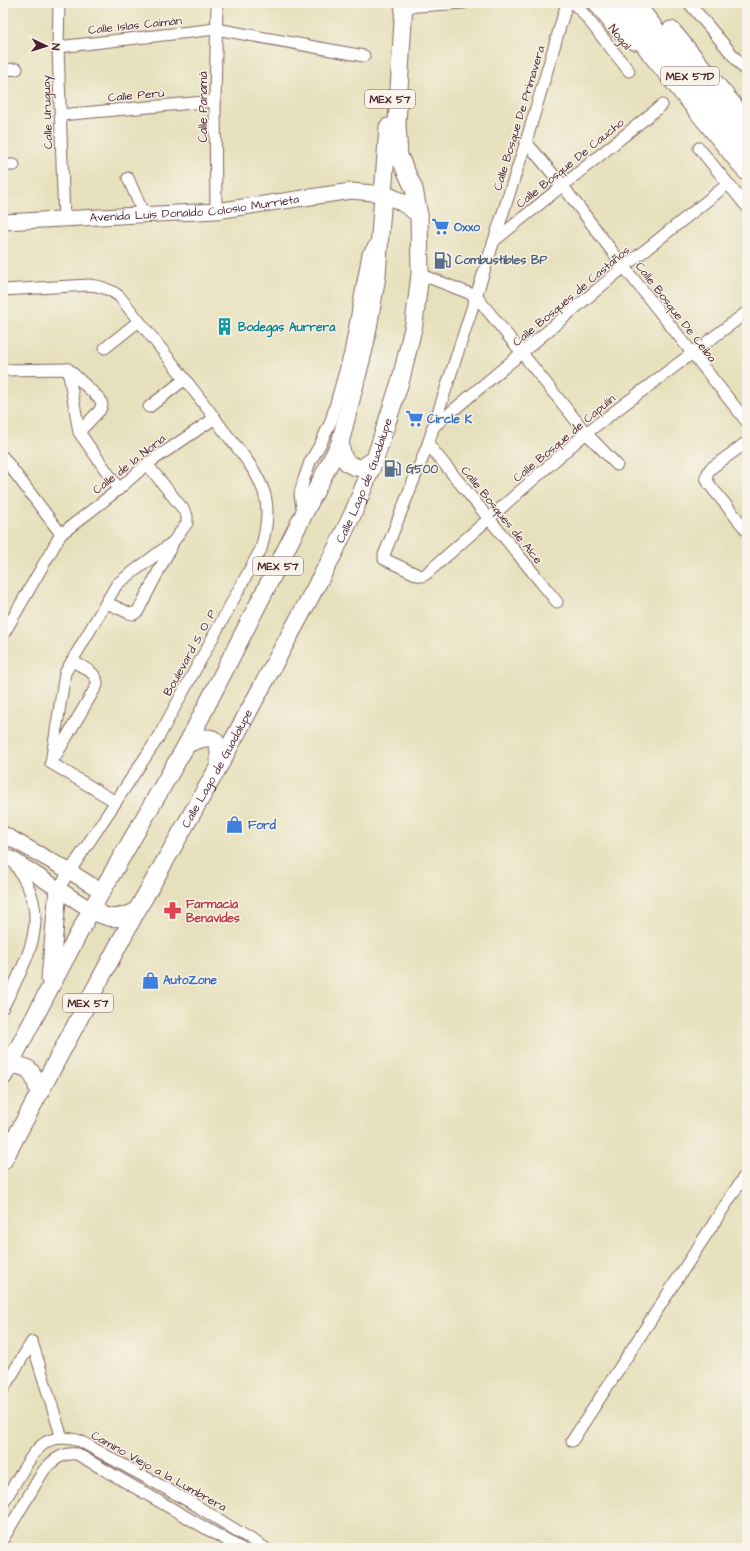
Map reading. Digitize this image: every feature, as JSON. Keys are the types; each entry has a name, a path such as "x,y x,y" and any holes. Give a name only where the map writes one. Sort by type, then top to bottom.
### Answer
{"highway":[{"path":"598,3 617,27 652,54"},
{"name":"MEX 57D","path":"616,3 652,54 747,171"},
{"name":"MEX 57D","path":"634,3 747,149"},
{"path":"648,3 747,122"}],"main road":[{"name":"MEX 57","path":"5,1068 101,891 187,744 340,443 365,345 377,276 401,4"},
{"name":"Calle Lago de Guadalupe","path":"136,912 218,766 333,555 354,511 375,458 401,380 414,324 420,274 419,215 414,189 399,152 397,124 401,4"},
{"path":"384,194 406,204 419,215"},
{"path":"340,443 342,456 345,462 351,466 358,468 364,467 375,458"},
{"path":"187,744 207,737 214,739 218,743 218,766"},
{"path":"50,985 58,889"},
{"path":"91,910 106,918 123,917 136,912"},
{"name":"MEX 57","path":"3,1161 136,912"},
{"path":"5,1068 25,1066 31,1070 35,1076 39,1093"}],"street":[{"name":"Calle Uruguay","path":"58,3 58,47 64,220"},
{"name":"Calle Panamá","path":"216,211 215,101 217,3"},
{"path":"401,4 464,3"},
{"name":"Calle Bosque De Primavera","path":"422,576 387,562 384,559 384,555 428,444 526,142 567,3"},
{"name":"Nogal","path":"573,3 583,12 630,71"},
{"path":"689,3 746,67"},
{"name":"Calle Islas Caimán","path":"58,47 216,29 364,56"},
{"path":"3,70 17,69"},
{"name":"Calle Perú","path":"60,115 215,101"},
{"name":"Calle Bosque De Caucho","path":"494,241 662,105"},
{"name":"Calle Bosque De Ceiba","path":"526,142 563,186 624,267 747,422"},
{"path":"699,148 747,207"},
{"path":"3,165 14,165"},
{"path":"128,178 144,215"},
{"name":"Calle Bosques de Castaños","path":"432,428 624,267 728,184"},
{"name":"Avenida Luis Donaldo Colosio Murrieta","path":"3,222 216,211 351,191 384,194"},
{"path":"304,516 300,494 304,479 310,462 331,421 350,353 368,254 381,237"},
{"path":"420,274 476,296 586,433 616,465"},
{"name":"Boulevard S. O. P.","path":"3,290 89,285 100,286 111,290 119,296 185,379 256,473 264,492 267,511 267,528 262,549 158,738 58,889"},
{"name":"Calle Bosque de Capulín","path":"422,576 586,433 747,312"},
{"path":"105,348 139,321"},
{"path":"3,370 68,369 100,399 102,405 100,410 79,432"},
{"path":"68,369 79,432 118,489"},
{"path":"149,407 185,379"},
{"name":"Calle de la Noria","path":"61,534 147,464 215,418"},
{"path":"747,442 710,469 706,477 709,484 747,531"},
{"name":"Calle Bosques de Alce","path":"428,444 557,602"},
{"path":"3,457 61,534 3,635"},
{"path":"107,603 129,613 134,614 138,611 173,542 187,523 187,516 147,464"},
{"path":"51,763 65,673 117,584 173,542"},
{"path":"51,763 97,685 97,680 94,674 72,661"},
{"path":"51,763 116,802"},
{"path":"3,834 101,891"},
{"path":"8,857 21,844"},
{"path":"8,857 91,910"},
{"path":"3,1007 26,961 36,926 35,908 29,889 8,857"},
{"path":"572,1441 747,1172"},
{"path":"3,1389 32,1342 62,1438 51,1440 43,1444 33,1453 3,1503"},
{"name":"Camino Viejo a la Lumbrera","path":"62,1438 72,1438 80,1441 209,1513 265,1548"},
{"name":"Camino Viejo a la Lumbrera","path":"3,1539 44,1470 52,1461 69,1453 77,1454 240,1548"}],"place":[{"name":"Oxxo","path":"441,227"},
{"name":"Combustibles BP","path":"442,260"},
{"name":"Bodegas Aurrera","path":"225,327"},
{"name":"Circle K","path":"414,419"},
{"name":"G500","path":"393,469"},
{"name":"Ford","path":"235,825"},
{"name":"Farmacia Benavides","path":"173,911"},
{"name":"AutoZone","path":"150,980"}]}
